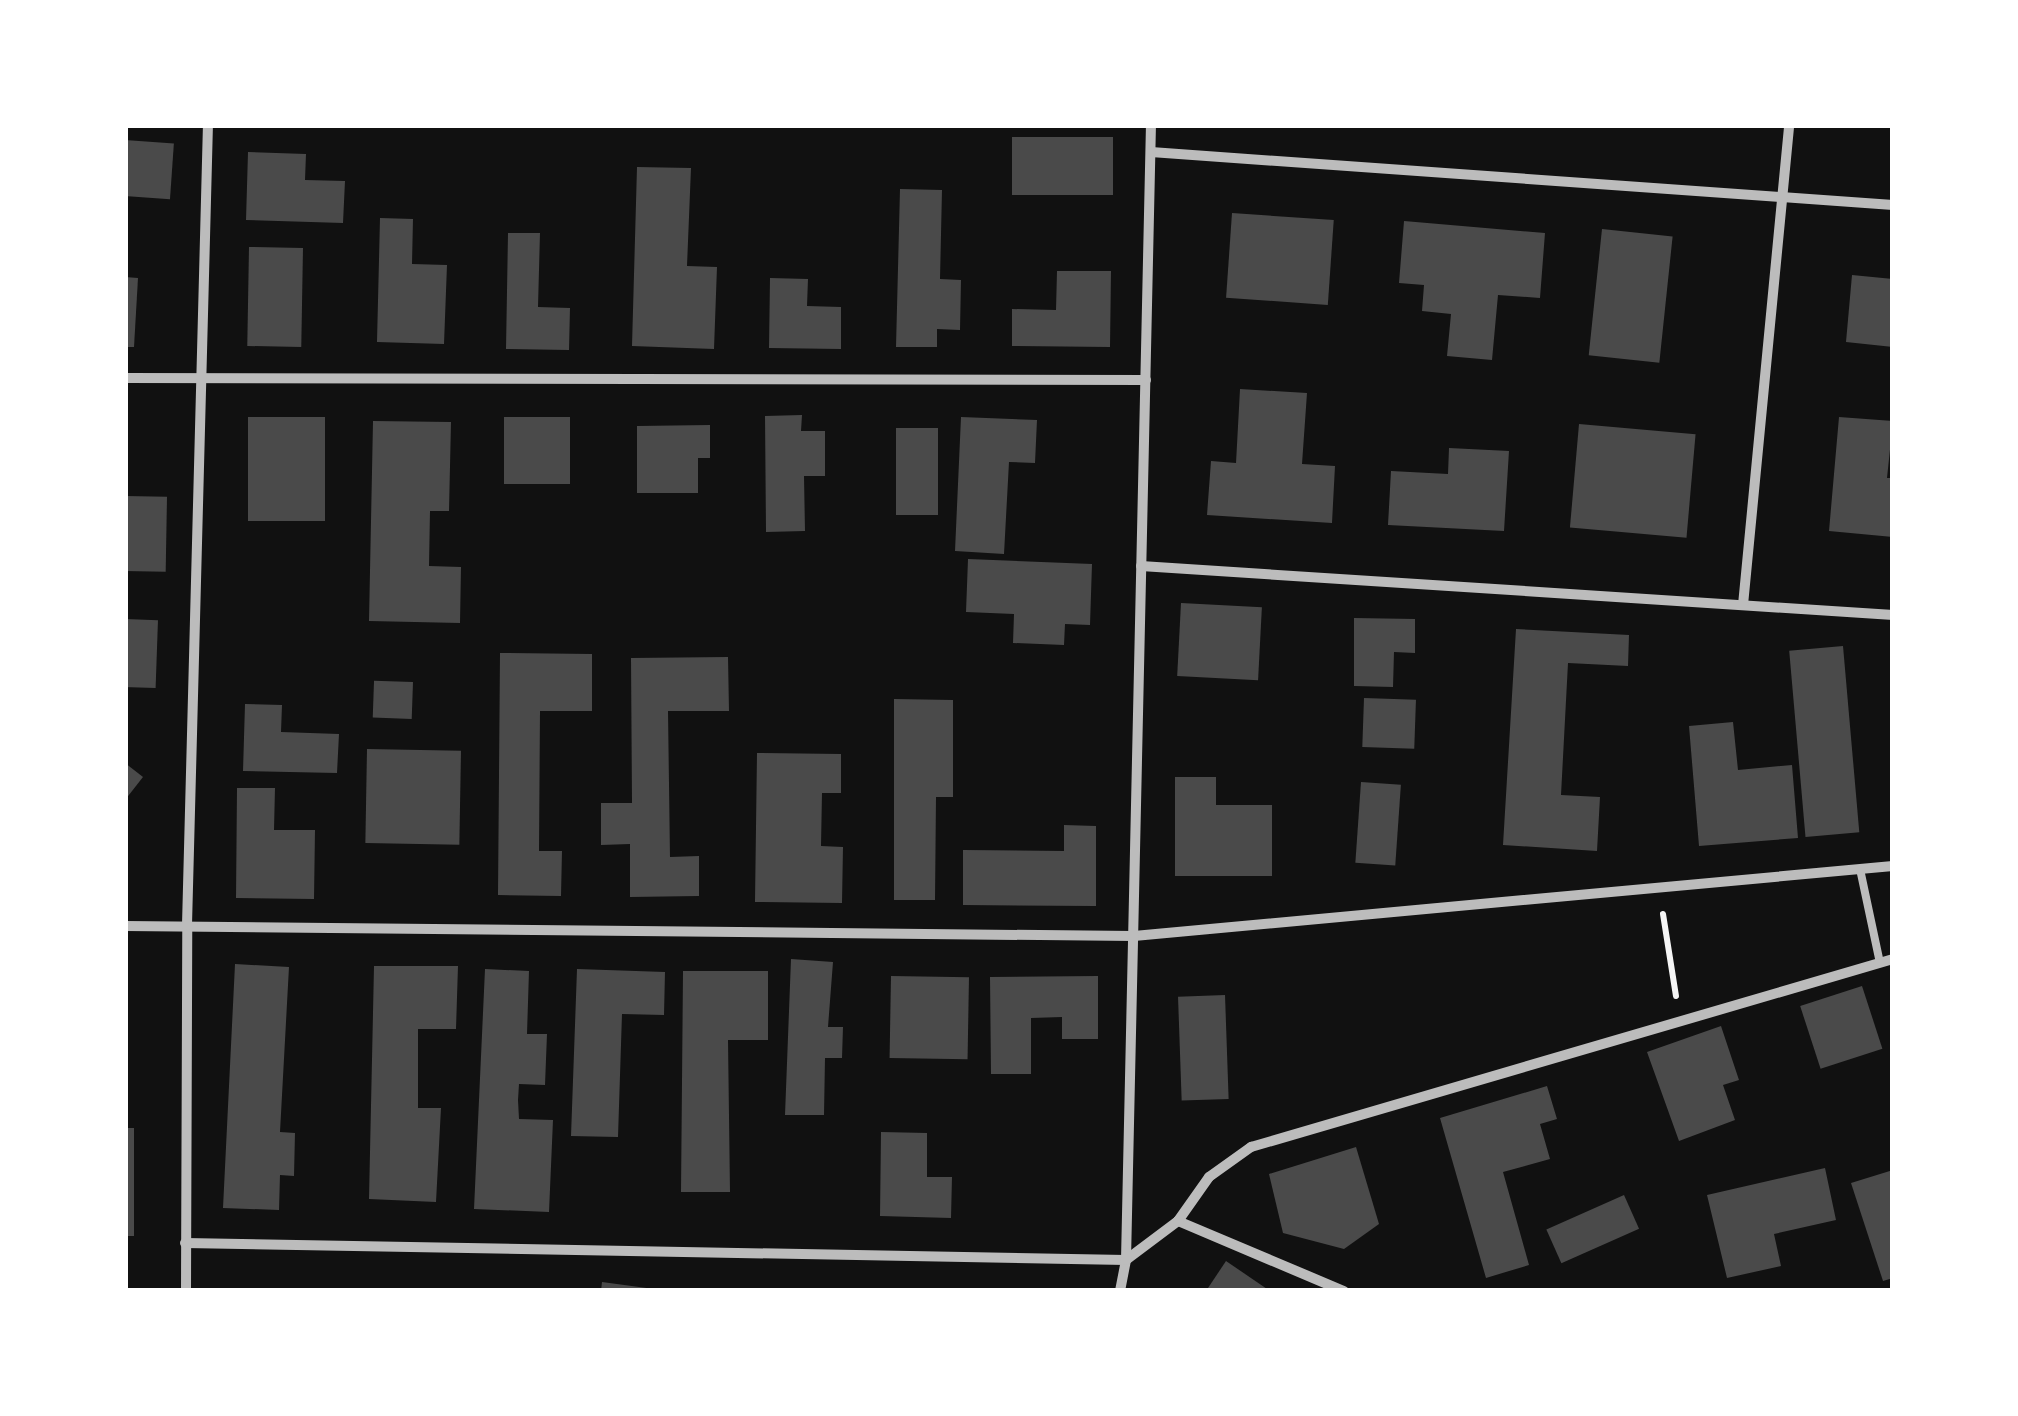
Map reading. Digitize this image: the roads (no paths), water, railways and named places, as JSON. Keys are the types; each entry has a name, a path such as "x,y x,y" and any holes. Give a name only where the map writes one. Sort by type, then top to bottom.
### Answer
{"street":[{"path":"186,1291 187,925 208,125"},
{"path":"1120,1291 1126,1260 1151,125"},
{"path":"1742,605 1785,199 1789,125"},
{"path":"1151,152 1893,205"},
{"path":"125,378 1146,380"},
{"path":"1142,566 1893,615"},
{"path":"125,926 1134,936 1893,866"},
{"path":"185,1243 1126,1260 1178,1220 1209,1177 1251,1148 1893,959"},
{"path":"1178,1220 1344,1291"}],"lane":[{"path":"1860,870 1880,963"}]}
